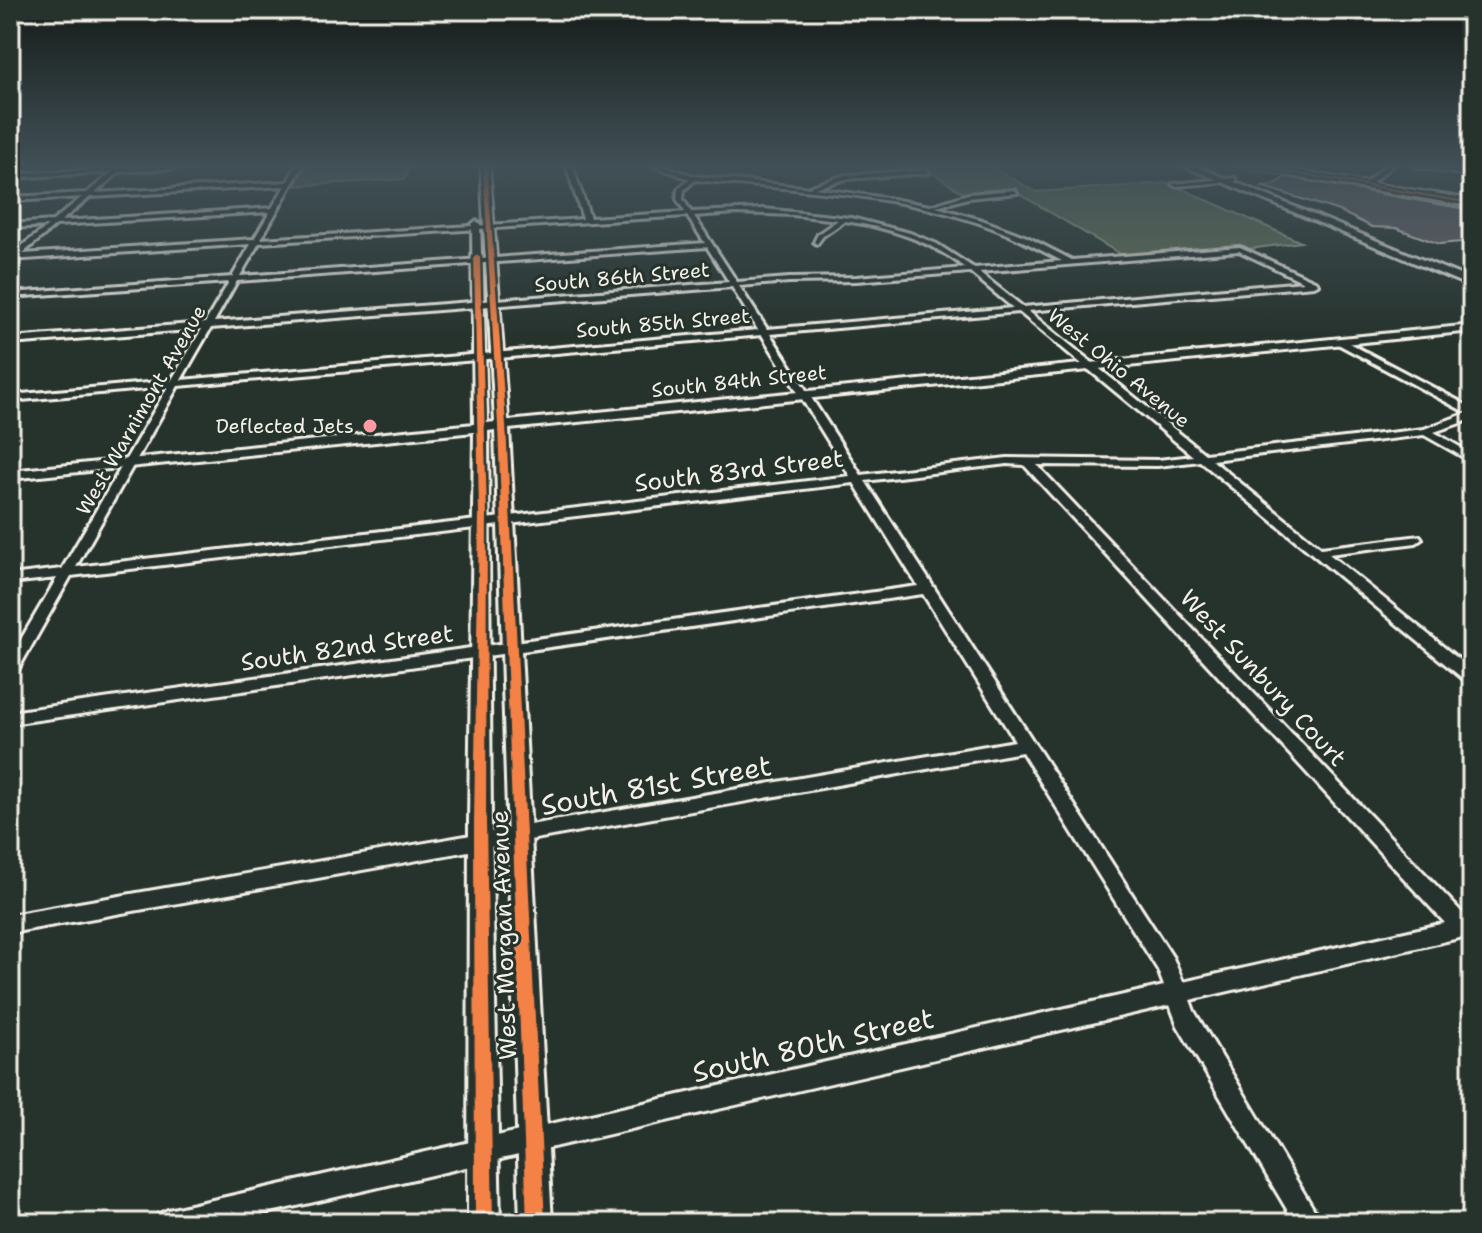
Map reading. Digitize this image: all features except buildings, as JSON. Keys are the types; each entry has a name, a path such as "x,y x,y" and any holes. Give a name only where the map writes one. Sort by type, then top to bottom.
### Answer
{"main road":[{"path":"1323,223 1472,284"},
{"path":"1340,223 1472,276"}],"street":[{"path":"11,258 54,223"},
{"path":"10,226 62,223"},
{"name":"West Warnimont Avenue","path":"10,671 268,223"},
{"name":"West Morgan Avenue","path":"482,223 495,522 512,647 536,1223"},
{"name":"West Ohio Avenue","path":"11,258 549,223"},
{"path":"695,223 1166,965 1186,1018 1309,1223"},
{"path":"817,242 820,235 838,223"},
{"name":"West Ohio Avenue","path":"858,223 923,241 949,253 972,270 1472,678"},
{"path":"986,223 1010,230 1070,262"},
{"path":"1010,230 1026,226"},
{"path":"10,295 710,245"},
{"name":"South 86th Street","path":"10,341 735,284 972,270 1237,249 1317,284"},
{"name":"South 85th Street","path":"10,398 1317,284"},
{"name":"South 84th Street","path":"10,475 1472,328"},
{"path":"1341,342 1472,414"},
{"name":"South 83rd Street","path":"10,579 1027,461 1158,463 1201,459 1426,432 1472,414"},
{"path":"1426,432 1472,459"},
{"name":"West Sunbury Court","path":"1027,461 1467,927"},
{"name":"West Morgan Avenue","path":"484,1223 480,839 482,651 495,522"},
{"path":"1318,552 1416,539"},
{"name":"South 82nd Street","path":"10,718 927,589"},
{"name":"South 81st Street","path":"10,924 1026,745"},
{"name":"South 80th Street","path":"168,1223 1467,927"}],"green space":[{"path":"1067,223 1257,223 1301,242 1249,249 1244,246 1122,255"}],"cycle path":[{"path":"489,223 502,425 536,1223"},
{"path":"477,257 483,514 480,822 484,1223"}],"place":[{"name":"Deflected Jets","path":"370,426"}]}
